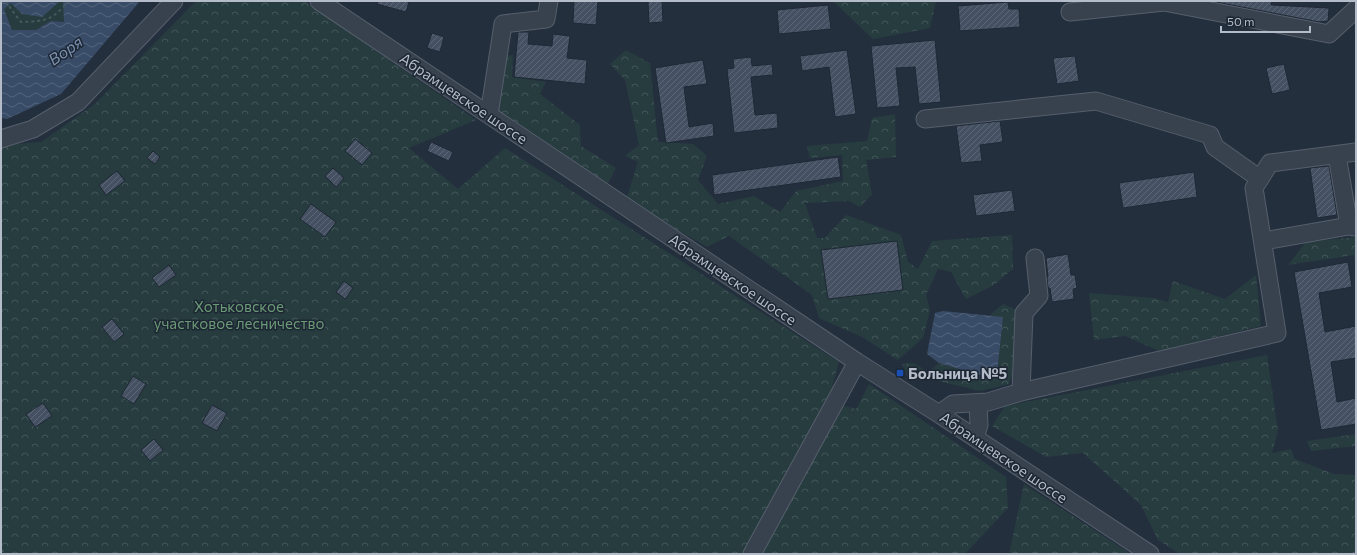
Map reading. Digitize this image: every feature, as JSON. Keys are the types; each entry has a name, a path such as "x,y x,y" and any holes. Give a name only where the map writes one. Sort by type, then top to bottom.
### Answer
{"street":[{"path":"1,139 34,129 78,102 174,1"},
{"name":"Абрамцевское шоссе","path":"319,1 857,362 939,414 1150,554"},
{"path":"489,115 503,24 546,19 549,1"},
{"path":"1070,12 1164,2 1328,34 1356,9"},
{"path":"925,119 1096,101 1210,134 1215,147 1260,179"},
{"path":"939,414 953,404 988,402 1021,392 1277,333 1264,241 1254,188 1270,163 1356,152"},
{"path":"1264,241 1352,226 1338,155"},
{"path":"1021,392 1024,313 1038,296 1035,258"},
{"path":"752,554 857,362"},
{"path":"975,438 980,425 978,403"}],"path":[{"path":"6,1 22,22 43,21 58,13 69,1"},
{"path":"1,550 7,554"}],"green space":[{"path":"1,1 79,1 64,22 51,21 36,30 12,30"},
{"name":"Хотьковское участковое лесничество","path":"196,1 304,1 476,120 409,148 458,189 505,148 839,362 828,402 856,409 869,384 1006,477 1008,508 965,554 1,554 1,145 41,142 95,104"},
{"path":"833,1 936,1 930,28 873,39"},
{"path":"626,50 650,63 658,142 693,144 707,156 698,180 718,204 754,196 780,212 796,191 843,181 842,155 810,158 807,146 867,141 872,118 895,114 896,157 866,160 872,194 860,207 849,201 805,203 817,238 825,238 846,215 901,235 908,262 918,269 932,241 1012,235 1013,269 994,285 966,299 951,272 938,269 926,295 930,310 923,338 898,360 862,337 819,318 812,295 729,236 707,247 626,200 638,162 625,156 639,145 625,80 610,64"},
{"path":"513,55 512,77 546,82 540,94 580,125 581,146 616,168 607,185 495,115 503,56"},
{"path":"1356,237 1356,266 1354,255 1288,265 1306,242"},
{"path":"1256,275 1261,326 1159,351 1125,336 1094,340 1089,293 1154,298 1168,302 1173,281 1225,299"},
{"path":"1003,304 1017,310 1016,365 1009,384 980,391 930,379 908,378 902,364 914,363 928,372 939,363 987,377 1003,317 989,316"},
{"path":"1267,355 1278,431 1272,453 1291,449 1295,459 1334,474 1356,475 1356,554 1180,554 1158,540 1141,505 1083,453 1046,457 992,426 1005,406"},
{"path":"1356,434 1356,446 1311,451 1307,441"},
{"path":"1024,484 1131,554 1009,554"}],"water":[{"name":"Воря","path":"2,1 60,1 42,17 22,14 11,3 4,9 12,30 36,30 51,21 64,22 63,1 140,1 61,94 7,119 1,118"},
{"path":"943,311 1003,317 997,374 987,377 939,363 927,354 935,313"}],"building":[{"path":"378,1 409,2 406,12 377,4"},
{"path":"574,1 598,1 596,25 573,23"},
{"path":"648,1 662,1 663,22 649,23"},
{"path":"1211,1 1265,1 1272,2 1271,5 1329,8 1328,21 1319,22"},
{"path":"1008,2 1009,9 1019,9 1020,27 960,31 958,6"},
{"path":"828,5 831,29 779,34 777,10"},
{"path":"518,32 529,32 528,44 552,46 553,34 570,36 567,58 587,60 585,84 514,77"},
{"path":"432,33 444,37 440,52 427,48"},
{"path":"935,40 941,102 919,104 915,67 896,68 900,106 877,108 871,46"},
{"path":"847,50 856,114 835,117 829,67 802,71 800,56"},
{"path":"1075,56 1079,81 1057,84 1053,58"},
{"path":"751,57 752,66 772,64 773,75 751,77 755,115 777,113 778,128 734,133 727,69 734,68 733,59"},
{"path":"703,60 707,84 684,87 689,127 713,123 714,136 666,143 655,68"},
{"path":"1284,64 1290,90 1272,94 1266,68"},
{"path":"1000,121 1003,142 980,145 982,161 961,163 956,126"},
{"path":"355,139 372,153 362,165 345,151"},
{"path":"431,142 453,152 449,161 427,151"},
{"path":"153,151 160,157 155,164 147,158"},
{"path":"838,157 841,177 714,195 712,175"},
{"path":"1329,166 1337,215 1317,218 1310,168"},
{"path":"333,168 344,178 336,187 325,176"},
{"path":"117,171 125,181 106,195 99,185"},
{"path":"1194,172 1197,197 1123,208 1119,183"},
{"path":"1012,190 1015,211 976,216 973,195"},
{"path":"311,204 336,222 325,237 300,219"},
{"path":"897,241 903,290 828,299 821,250"},
{"path":"1068,254 1071,275 1075,275 1077,288 1073,289 1074,299 1052,302 1050,288 1048,288 1046,258"},
{"path":"1348,262 1352,287 1319,293 1325,332 1356,326 1356,358 1331,362 1337,402 1356,398 1356,424 1321,430 1294,272"},
{"path":"169,265 176,275 159,287 152,278"},
{"path":"344,281 353,288 345,299 336,292"},
{"path":"112,319 124,334 114,342 102,327"},
{"path":"133,376 146,384 134,404 121,396"},
{"path":"43,403 52,416 35,427 26,414"},
{"path":"212,405 227,413 217,431 202,423"},
{"path":"154,439 163,450 150,461 141,450"}],"place":[{"name":"Больница №5","path":"900,373"}]}
